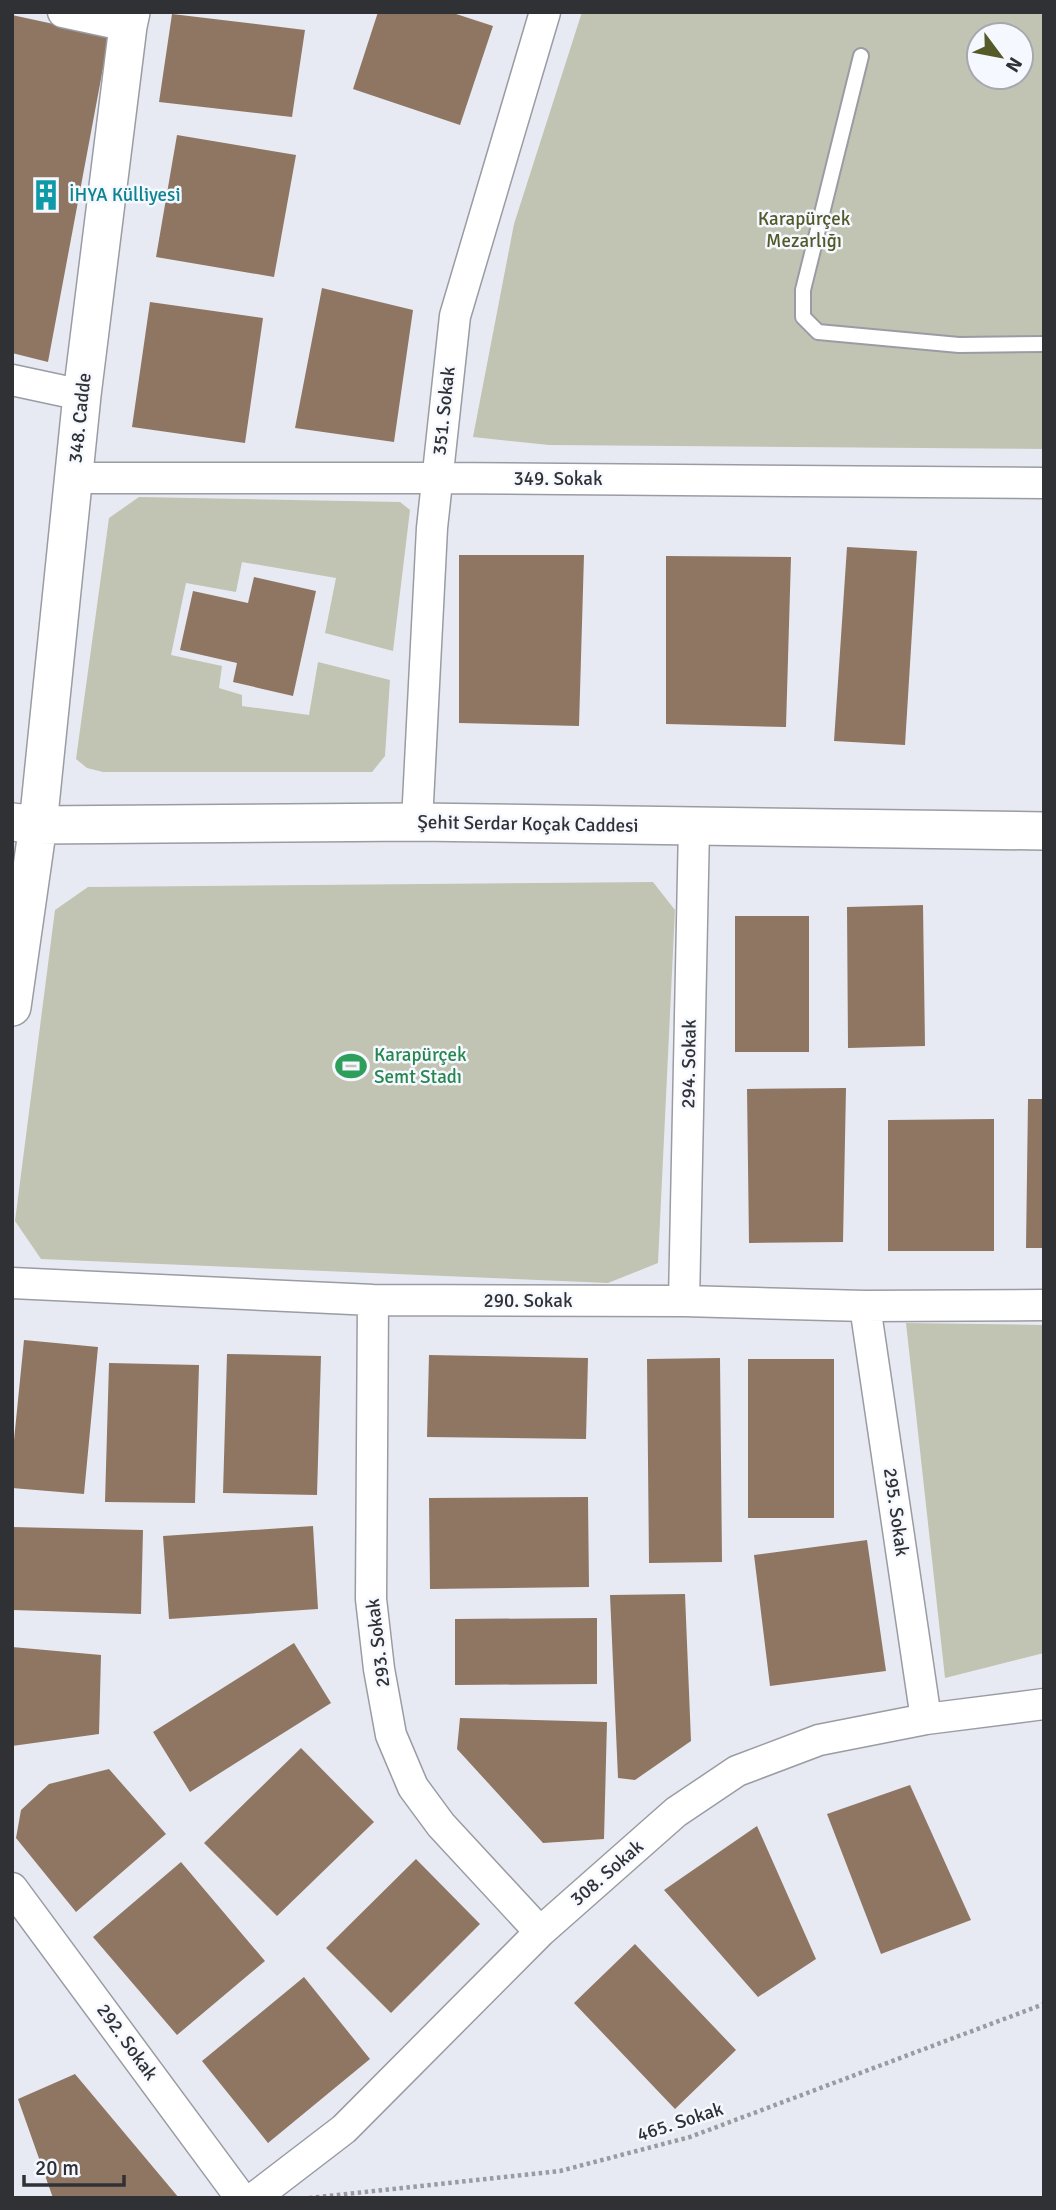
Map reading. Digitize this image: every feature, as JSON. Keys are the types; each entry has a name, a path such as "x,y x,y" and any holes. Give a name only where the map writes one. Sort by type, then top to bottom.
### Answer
{"street":[{"path":"63,12 129,19"},
{"name":"351. Sokak","path":"417,822 432,528 455,316 545,12"},
{"name":"348. Cadde","path":"12,1007 25,823 73,478 129,19"},
{"path":"12,380 82,395"},
{"name":"349. Sokak","path":"73,478 1044,483"},
{"name":"Şehit Serdar Koçak Caddesi","path":"25,823 417,822 1044,831"},
{"name":"294. Sokak","path":"684,1301 694,827"},
{"name":"290. Sokak","path":"12,1283 373,1300 684,1301 865,1306 1044,1305"},
{"name":"293. Sokak","path":"373,1300 371,1599 379,1669 391,1735 413,1787 441,1825 540,1932"},
{"name":"295. Sokak","path":"865,1306 926,1719"},
{"name":"308. Sokak","path":"254,2198 344,2129 540,1932 676,1812 737,1771 819,1740 926,1719 1044,1704"},
{"name":"292. Sokak","path":"12,1888 241,2198"}],"lane":[{"path":"861,56 803,290 803,317 818,332 959,345 1044,344"}],"path":[{"name":"465. Sokak","path":"309,2198 560,2171 690,2137 1044,2004"}],"green space":[{"name":"Karapürçek Mezarlığı","path":"582,12 1044,12 1044,449 549,445 473,437 514,224"},
{"path":"139,497 400,502 410,510 393,651 325,633 336,578 242,562 236,592 186,583 171,655 222,666 219,688 242,695 242,706 309,715 318,662 390,680 385,756 372,772 103,772 87,768 76,759 109,518"},
{"name":"Karapürçek Semt Stadı","path":"653,882 675,910 658,1263 608,1283 41,1259 15,1221 55,910 88,887"},
{"path":"906,1323 1044,1325 1044,1653 945,1678"}],"building":[{"path":"378,12 450,12 493,26 460,125 353,89"},
{"path":"172,14 305,30 292,117 159,102"},
{"name":"İHYA Külliyesi","path":"12,15 109,36 48,362 12,353"},
{"path":"177,135 296,155 274,277 156,257"},
{"path":"322,288 413,310 394,442 295,428"},
{"path":"150,302 263,318 245,443 132,427"},
{"path":"847,547 917,551 905,745 834,741"},
{"path":"459,555 584,555 579,726 459,723"},
{"path":"666,556 791,557 786,727 666,724"},
{"path":"254,577 316,591 293,696 233,682 237,663 180,650 193,591 248,603"},
{"path":"923,905 925,1046 848,1048 847,907"},
{"path":"735,916 809,916 809,1052 735,1052"},
{"path":"846,1088 843,1242 749,1243 747,1089"},
{"path":"1028,1099 1044,1099 1044,1248 1026,1248"},
{"path":"994,1119 994,1251 888,1251 888,1120"},
{"path":"24,1340 98,1347 84,1494 12,1488 12,1460"},
{"path":"227,1354 321,1356 317,1495 223,1493"},
{"path":"429,1355 588,1358 586,1439 427,1437"},
{"path":"720,1358 722,1562 649,1563 647,1359"},
{"path":"748,1359 834,1359 834,1518 748,1518"},
{"path":"109,1363 199,1365 195,1503 105,1502"},
{"path":"588,1497 589,1587 430,1589 429,1498"},
{"path":"313,1526 318,1609 169,1619 163,1536"},
{"path":"12,1527 143,1530 141,1614 12,1610"},
{"path":"867,1540 886,1671 770,1686 754,1555"},
{"path":"685,1594 691,1741 635,1780 618,1778 610,1595"},
{"path":"597,1618 597,1684 455,1685 455,1619"},
{"path":"294,1643 331,1703 190,1792 153,1732"},
{"path":"12,1647 101,1655 99,1734 12,1746"},
{"path":"460,1718 607,1722 604,1839 543,1843 457,1749"},
{"path":"301,1748 374,1822 277,1916 204,1843"},
{"path":"109,1769 166,1834 76,1912 16,1838 21,1810 49,1784"},
{"path":"910,1785 971,1920 881,1954 827,1814"},
{"path":"757,1826 816,1959 758,1997 664,1890"},
{"path":"416,1859 480,1924 391,2013 326,1948"},
{"path":"181,1862 265,1961 177,2035 93,1937"},
{"path":"635,1944 736,2050 675,2109 574,2003"},
{"path":"304,1977 370,2059 268,2143 202,2061"},
{"path":"75,2074 179,2198 53,2198 18,2099"}],"place":[{"name":"İHYA Külliyesi","path":"46,195"},
{"name":"Karapürçek Semt Stadı","path":"351,1066"}]}
